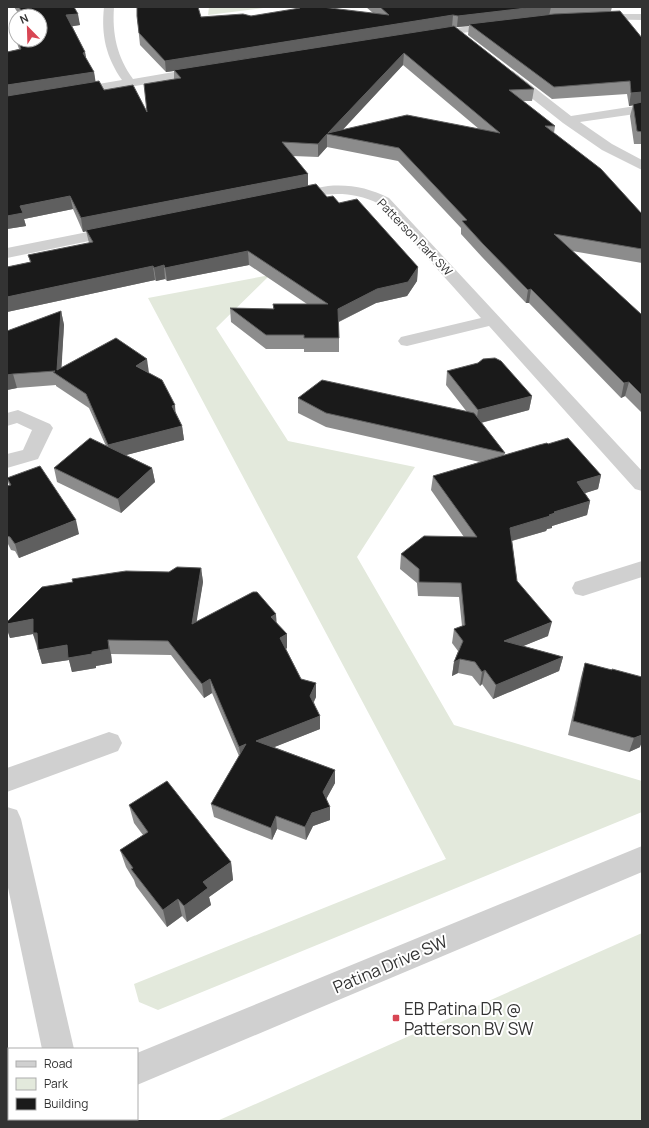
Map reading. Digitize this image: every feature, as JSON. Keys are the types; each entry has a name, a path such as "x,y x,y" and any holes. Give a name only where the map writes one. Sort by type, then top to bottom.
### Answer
{"street":[{"path":"109,7 107,29 113,54 117,64 130,83"},
{"path":"584,18 642,17"},
{"path":"414,37 508,24"},
{"path":"453,31 465,40"},
{"path":"502,68 568,120 607,147 642,166"},
{"path":"62,94 216,69"},
{"path":"568,120 642,110"},
{"name":"Patterson Park SW","path":"276,199 340,188 366,192 384,201 642,484"},
{"path":"7,253 130,228"},
{"path":"407,341 493,320"},
{"path":"7,420 18,416 43,428 31,454 7,461"},
{"path":"583,588 642,569"},
{"path":"7,780 109,743"},
{"path":"7,819 58,1048"},
{"name":"Patina Drive SW","path":"138,1069 642,859"}],"green space":[{"path":"209,7 271,7 208,15"},
{"path":"270,275 216,328 288,441 415,467 357,557 454,725 642,781 642,812 158,1010 139,1002 134,984 446,859 148,298"},
{"path":"642,933 642,1121 217,1121"}],"building":[{"path":"74,7 78,14 66,15 85,52 83,53 94,72 7,85 7,52 21,48 48,48 48,8 20,8"},
{"path":"137,7 198,7 201,17 243,14 251,16 301,7 322,7 389,15 380,7 535,7 458,16 453,15 165,61 139,33"},
{"path":"620,11 642,38 642,92 631,93 630,81 554,87 469,24 554,14"},
{"path":"454,26 534,89 509,90 555,126 545,126 601,169 642,214 642,249 554,234 642,315 642,395 629,382 624,383 531,289 528,290 462,221 467,220 399,148 327,134 318,144 282,142 308,174 81,218 70,196 20,206 23,213 7,216 7,96 99,81 104,90 133,85 147,112 144,84 181,78 174,70","holes":["404,53 500,133 407,115 328,133"]},
{"path":"642,102 642,132 637,131 633,104"},
{"path":"316,184 327,197 333,196 339,203 357,199 418,267 408,282 377,289 338,309 339,338 304,338 304,335 266,335 230,308 274,309 273,304 328,304 248,251 165,268 164,265 154,268 153,266 7,297 7,267 31,262 28,255 93,242 86,230"},
{"path":"61,311 57,370 116,338 147,359 136,366 162,380 175,405 172,406 182,426 108,445 86,394 53,372 55,371 7,375 7,331"},
{"path":"495,358 501,361 532,396 478,410 447,371 478,363 483,359"},
{"path":"322,380 474,413 505,453 326,413 298,398"},
{"path":"90,438 152,468 118,499 54,468"},
{"path":"568,438 601,475 577,482 590,501 554,512 555,513 549,515 550,516 510,528 517,581 552,622 504,641 563,657 496,685 485,670 482,672 475,662 460,659 454,662 463,641 454,629 465,625 461,583 419,582 419,569 401,554 424,536 477,537 433,476"},
{"path":"40,466 76,520 15,544 10,537 7,536 7,486 11,485 7,478"},
{"path":"177,567 201,568 192,624 253,592 257,592 276,614 271,617 287,634 280,638 301,679 316,683 310,696 320,716 256,741 335,770 323,792 330,807 312,813 305,827 276,816 271,828 211,804 246,744 239,747 210,679 202,684 168,641 108,640 109,649 92,652 92,654 68,658 67,645 38,650 37,633 33,633 33,619 7,624 7,622 42,587 73,582 72,579 126,571 169,572"},
{"path":"585,663 642,677 642,735 634,738 573,721"},
{"path":"167,781 231,862 203,882 208,888 184,906 178,899 163,910 131,869 133,868 120,850 148,832 129,805"}],"place":[{"name":"EB Patina DR @ Patterson BV SW","path":"396,1018"}]}
